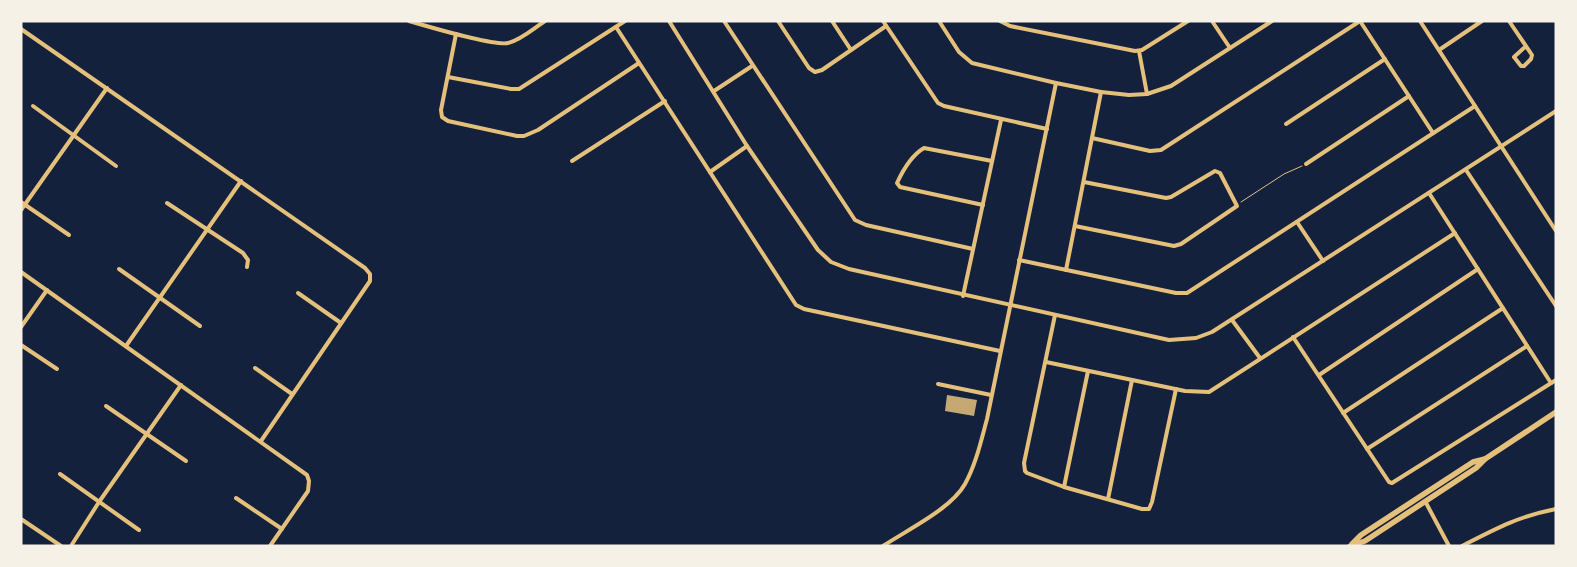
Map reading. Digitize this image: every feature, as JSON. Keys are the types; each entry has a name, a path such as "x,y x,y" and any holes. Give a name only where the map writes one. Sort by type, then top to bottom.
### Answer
{"main road":[{"path":"1351,546 1361,534 1423,498 1473,462 1486,459 1556,412"}],"street":[{"path":"410,21 456,34 506,44 545,21"},
{"path":"448,77 511,90 519,89 625,21"},
{"path":"670,21 747,146 824,257 839,266 849,269 963,296 1178,340 1204,336 1232,320 1556,111"},
{"path":"724,21 855,220 866,225 973,249"},
{"path":"778,21 809,68 815,72 822,70 886,26"},
{"path":"832,21 851,50"},
{"path":"883,21 938,103 1047,130"},
{"path":"939,21 959,52 972,63 1056,83 1101,92 1129,95 1147,94 1171,86 1269,22"},
{"path":"1000,21 1010,26 1139,51 1188,21"},
{"path":"1212,21 1230,48"},
{"path":"1092,138 1150,151 1161,150 1360,21 1433,132"},
{"path":"1420,21 1556,231"},
{"path":"1439,50 1482,21"},
{"path":"1509,21 1525,46 1532,57 1524,66 1521,66 1514,57 1525,46"},
{"path":"616,27 800,308 1000,351"},
{"path":"21,28 369,271 370,281 260,441"},
{"path":"456,34 441,110 442,117 513,136 529,134 542,127 639,63"},
{"path":"1139,51 1147,94"},
{"path":"1286,124 1385,59"},
{"path":"714,91 752,66"},
{"path":"883,546 942,508 957,495 964,486 978,449 1056,83"},
{"path":"21,210 23,203 107,88"},
{"path":"1066,270 1101,92"},
{"path":"1306,164 1409,96"},
{"path":"572,161 665,101"},
{"path":"33,106 116,166"},
{"path":"1019,260 1176,293 1187,293 1475,106"},
{"path":"963,296 1002,120"},
{"path":"710,172 747,146"},
{"path":"983,205 900,187 897,183 909,162 924,148 992,162"},
{"path":"1075,226 1174,246 1180,244 1236,206 1220,173 1215,170 1166,198 1084,182"},
{"path":"1466,170 1556,306"},
{"path":"126,346 241,181"},
{"path":"1429,193 1551,383"},
{"path":"23,203 69,235"},
{"path":"167,203 243,253 248,260 247,266"},
{"path":"1297,222 1323,261"},
{"path":"1046,362 1176,389 1200,393 1209,392 1455,233"},
{"path":"119,269 200,326"},
{"path":"1319,375 1478,269"},
{"path":"21,272 304,472 310,480 308,491 270,546"},
{"path":"21,327 47,290"},
{"path":"298,293 341,323"},
{"path":"1343,413 1503,308"},
{"path":"1055,316 1024,467 1025,471 1064,487 1146,510 1150,506 1176,389"},
{"path":"1232,320 1260,358"},
{"path":"1293,337 1389,482 1394,483 1556,380"},
{"path":"21,344 57,369"},
{"path":"1367,449 1527,346"},
{"path":"255,368 292,394"},
{"path":"1064,487 1088,371"},
{"path":"1108,499 1132,380"},
{"path":"938,384 991,395"},
{"path":"72,546 99,502 181,385"},
{"path":"106,406 186,461"},
{"path":"60,474 139,530"},
{"path":"236,498 282,528"},
{"path":"1423,498 1449,546"},
{"path":"1462,546 1509,521 1556,510"},
{"path":"21,519 61,546"}],"path":[{"path":"1236,206 1284,174 1306,164"}],"building":[{"path":"947,395 977,400 974,416 945,411"}]}
